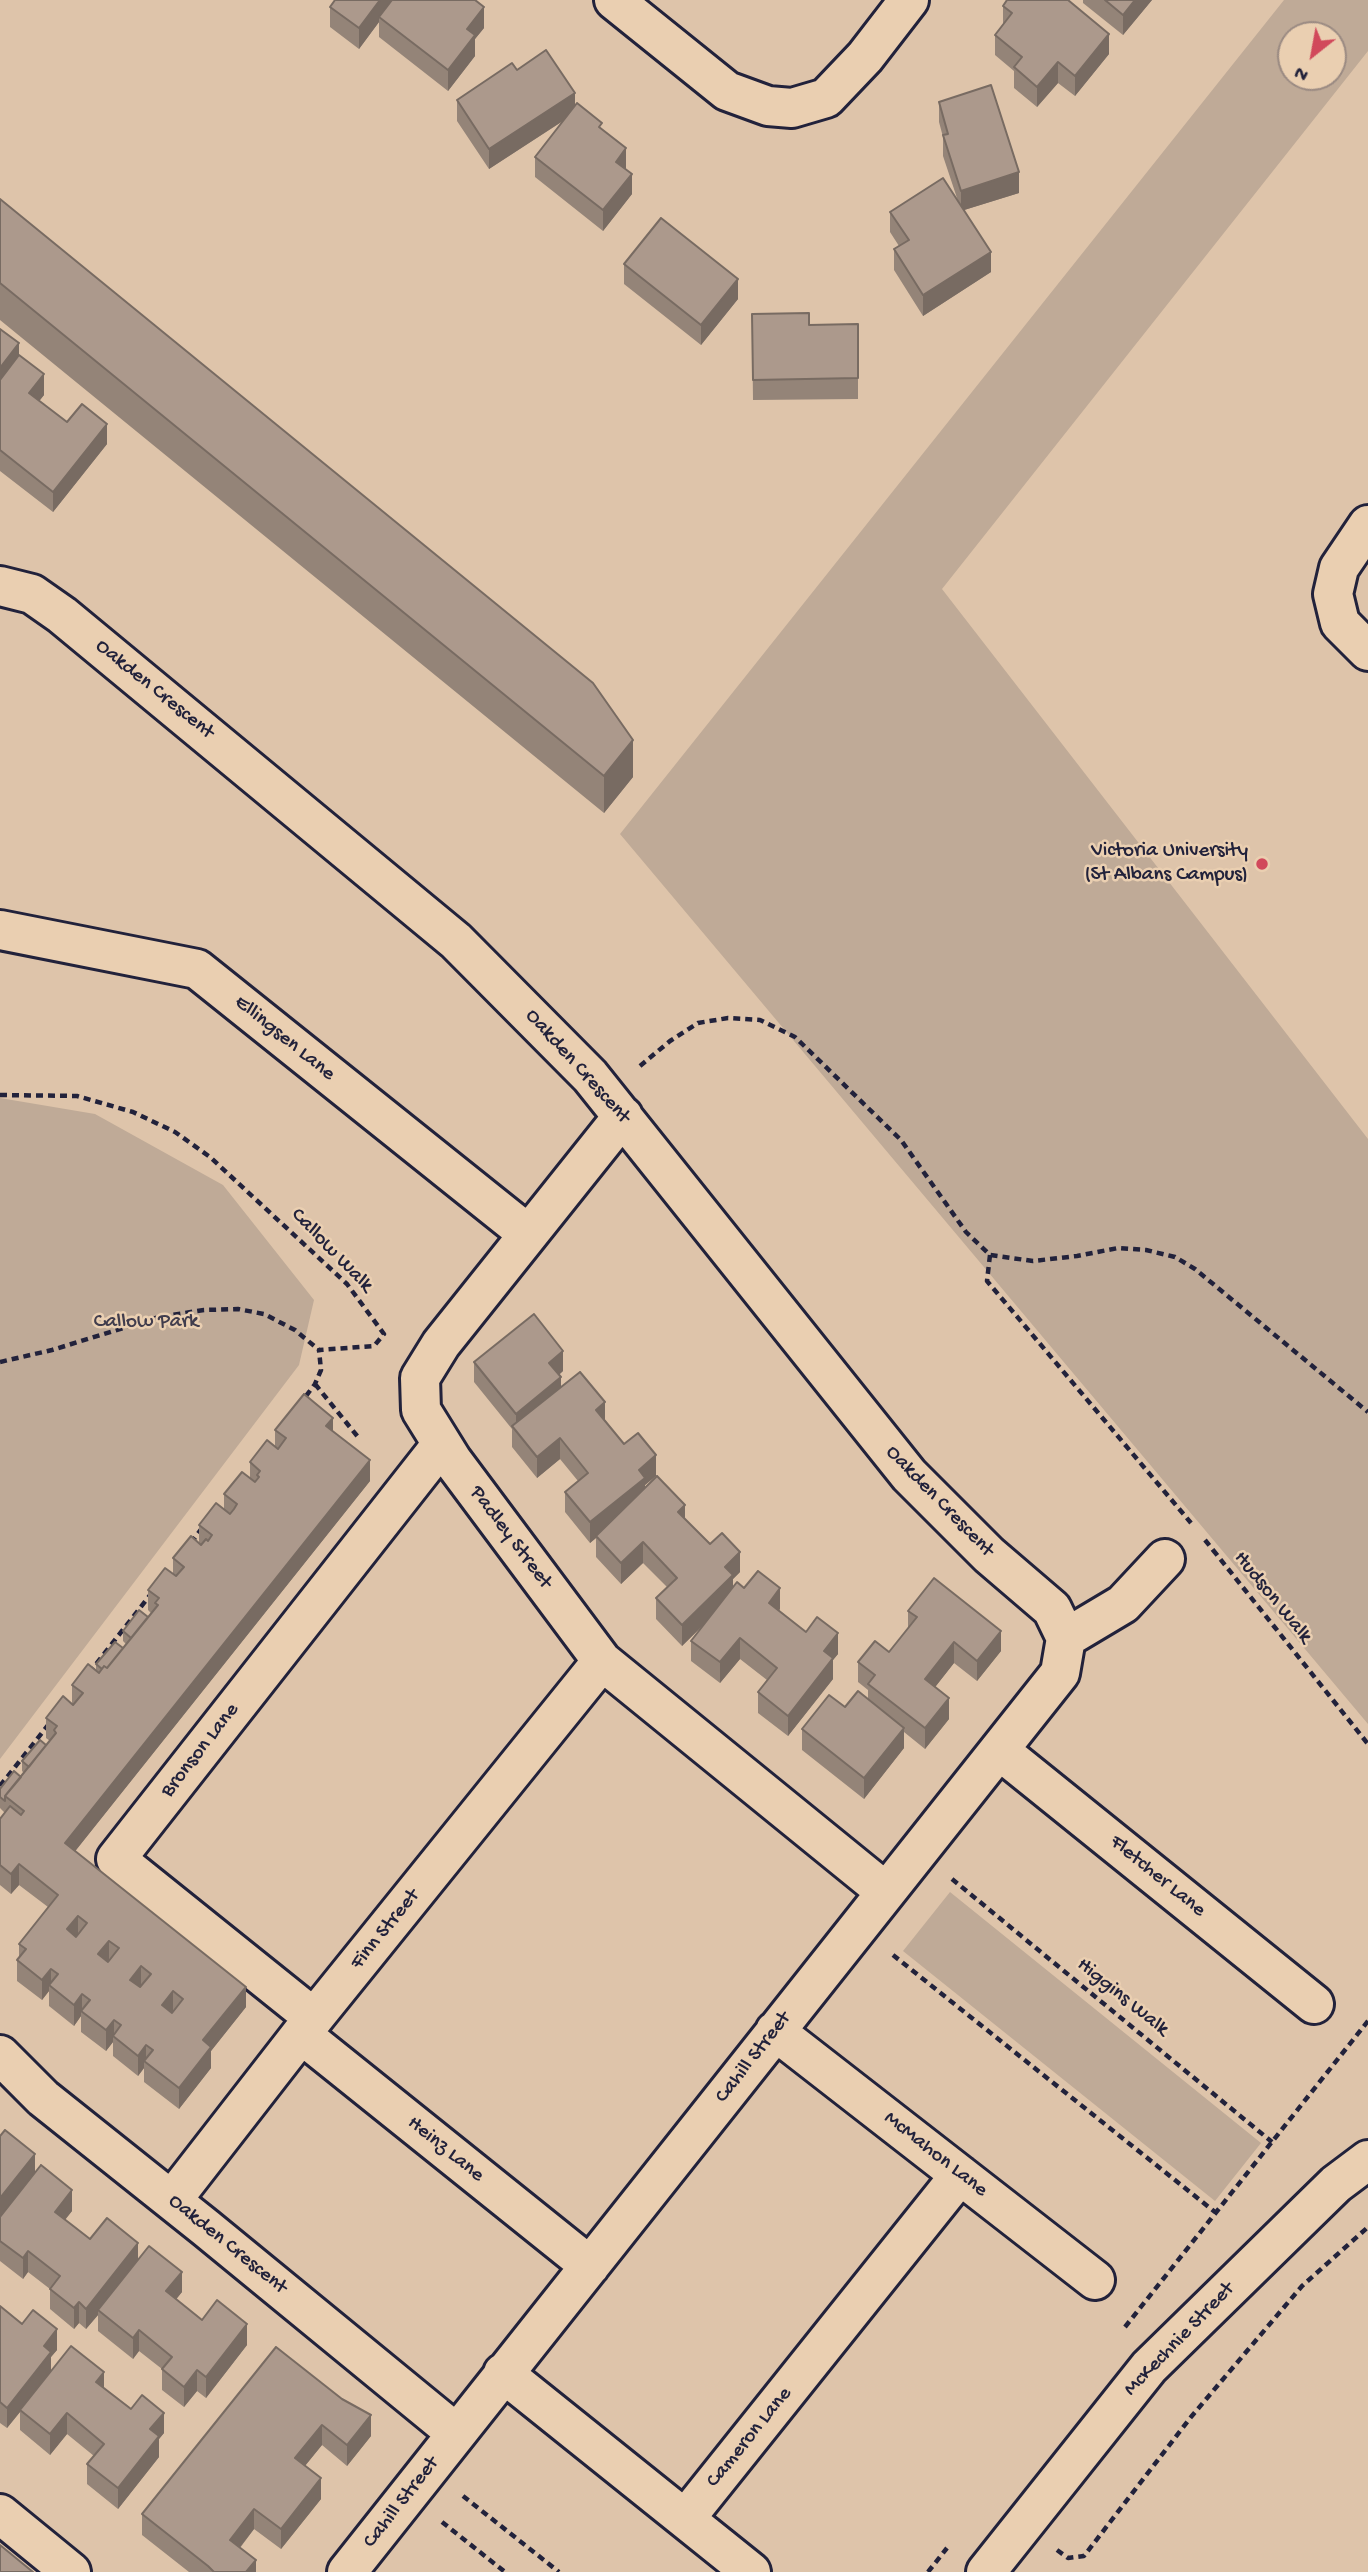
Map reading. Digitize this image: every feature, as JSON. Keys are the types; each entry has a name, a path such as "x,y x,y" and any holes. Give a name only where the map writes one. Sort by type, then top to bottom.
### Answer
{"street":[{"path":"614,0 727,91 768,106 792,108 826,98 865,57 909,0"},
{"path":"1368,526 1339,568 1333,594 1340,623 1368,651"},
{"name":"Oakden Crescent","path":"0,586 32,594 62,615 456,941 581,1068 623,1116 909,1475 989,1555 1052,1609 1066,1638"},
{"name":"Ellingsen Lane","path":"0,930 197,969 528,1234"},
{"name":"Padley Street","path":"623,1116 441,1344 420,1378 421,1410 452,1460 602,1661 886,1892"},
{"name":"Bronson Lane","path":"308,2026 116,1859 442,1444"},
{"path":"1066,1638 1123,1604 1165,1559"},
{"name":"Cahill Street","path":"347,2572 1060,1673 1066,1638"},
{"name":"Finn Street","path":"172,2200 308,2026 602,1661"},
{"name":"Fletcher Lane","path":"999,1750 1314,2004"},
{"name":"Heinz Lane","path":"308,2026 590,2266"},
{"name":"McMahon Lane","path":"775,2031 1094,2280"},
{"name":"Oakden Crescent","path":"0,2055 43,2098 456,2433"},
{"name":"McKechnie Street","path":"986,2572 1149,2367 1336,2184 1368,2160"},
{"name":"Cameron Lane","path":"685,2519 960,2175"},
{"path":"503,2373 751,2572"},
{"path":"0,2515 71,2572"}],"path":[{"path":"640,1066 670,1041 698,1023 729,1018 760,1020 795,1037 901,1140 966,1232 990,1255 1033,1261 1118,1248 1146,1250 1175,1257 1195,1269 1368,1412"},
{"name":"Callow Walk","path":"0,1095 77,1096 133,1112 175,1132 209,1157 346,1284 384,1334 374,1346 319,1350"},
{"path":"990,1255 987,1281 1196,1529"},
{"path":"0,1362 159,1317 204,1310 237,1309 264,1314 295,1330 319,1350 321,1370 315,1384 300,1404"},
{"path":"315,1384 358,1437"},
{"path":"188,1546 205,1524"},
{"path":"1205,1539 1213,1550"},
{"name":"Hudson Walk","path":"1206,1560 1213,1550 1368,1744"},
{"path":"86,1677 154,1590"},
{"path":"0,1786 51,1721"},
{"name":"Higgins Walk","path":"953,1879 1272,2142"},
{"path":"893,1955 1216,2213"},
{"path":"1119,2334 1368,2021"},
{"path":"463,2496 559,2572"},
{"path":"442,2522 505,2572"}],"green space":[{"path":"1284,0 1368,0 1368,51 1347,78 1347,21 1277,21 1277,91 1336,91 942,589 1368,1139 1368,1724 620,834"},
{"name":"Callow Park","path":"0,1098 95,1114 223,1185 314,1300 299,1365 0,1759"},
{"path":"950,1892 1261,2143 1215,2201 903,1951"}],"building":[{"path":"335,0 380,0 359,28 330,7"},
{"path":"392,0 475,0 484,7 467,29 475,35 448,70 379,17"},
{"path":"1007,0 1068,0 1109,34 1075,76 1058,62 1037,87 1014,67 1022,57 995,35 1012,13 1003,6"},
{"path":"1105,0 1135,0 1123,15"},
{"path":"546,50 575,93 489,149 457,100 512,63 517,70"},
{"path":"991,85 1019,172 961,191 943,135 948,134 939,102"},
{"path":"577,103 602,123 599,127 626,148 616,162 632,174 603,210 535,157"},
{"path":"943,178 991,252 923,295 894,249 909,240 890,212"},
{"path":"0,199 593,683 633,740 604,776 0,283"},
{"path":"661,218 738,279 701,325 624,264"},
{"path":"809,313 809,325 858,324 858,378 753,380 752,314"},
{"path":"0,329 19,343 0,368"},
{"path":"19,355 44,374 29,393 67,422 82,404 107,424 53,492 0,450 0,380"},
{"path":"534,1314 563,1351 549,1363 561,1377 516,1414 474,1362"},
{"path":"580,1372 605,1402 596,1410 624,1444 638,1433 656,1455 639,1470 645,1478 590,1522 565,1492 588,1473 560,1438 537,1457 512,1426"},
{"path":"304,1394 333,1418 326,1426 370,1460 65,1843 246,1987 203,2040 211,2047 179,2088 144,2061 153,2050 146,2045 138,2056 113,2036 121,2025 114,2020 106,2030 81,2011 90,2000 82,1994 74,2005 49,1985 58,1974 51,1969 42,1980 17,1960 26,1949 19,1944 58,1895 19,1864 11,1874 0,1865 0,1819 10,1806 21,1815 24,1811 5,1796 56,1733 54,1730 57,1726 46,1718 63,1696 73,1705 83,1693 72,1685 88,1664 99,1673 104,1666 107,1668 158,1605 155,1603 159,1598 148,1590 165,1568 176,1576 184,1567 173,1558 191,1536 201,1545 206,1539 208,1541 212,1535 199,1525 216,1503 230,1514 234,1509 237,1504 224,1494 242,1472 255,1482 259,1477 257,1475 260,1471 250,1462 267,1440 278,1449 286,1438 275,1430","holes":["78,1916 87,1923 76,1937 67,1929","109,1941 119,1948 108,1962 98,1954","141,1966 151,1974 140,1987 130,1980","173,1991 183,1999 172,2013 162,2005"]},
{"path":"657,1476 685,1505 678,1512 710,1544 722,1533 740,1552 725,1567 733,1575 682,1625 656,1598 677,1578 643,1542 621,1563 596,1536"},
{"path":"758,1571 780,1588 769,1603 806,1632 817,1617 838,1633 824,1651 833,1658 788,1716 758,1692 777,1668 740,1638 720,1662 691,1641 737,1582 744,1588"},
{"path":"934,1578 1001,1631 977,1661 954,1642 925,1679 949,1698 925,1728 868,1684 875,1675 858,1662 875,1641 889,1652 917,1617 908,1611"},
{"path":"139,1610 148,1617 131,1638 123,1631"},
{"path":"115,1642 123,1648 107,1668 104,1666 102,1669 96,1664"},
{"path":"858,1691 904,1728 864,1778 802,1729 829,1695 845,1707"},
{"path":"40,1740 46,1745 29,1767 22,1761"},
{"path":"14,1771 21,1777 5,1796 5,1801 0,1797 0,1789"},
{"path":"5,2130 35,2154 0,2198 0,2136"},
{"path":"41,2165 72,2190 55,2212 90,2239 107,2218 138,2243 86,2309 79,2302 74,2308 50,2289 60,2276 28,2251 23,2258 0,2241 0,2217"},
{"path":"149,2246 182,2272 166,2291 202,2320 217,2300 247,2324 206,2377 197,2370 184,2387 162,2369 172,2357 139,2330 133,2338 98,2310"},
{"path":"0,2306 22,2324 33,2310 57,2329 44,2346 51,2352 7,2408 0,2402"},
{"path":"71,2346 104,2372 96,2382 131,2409 142,2395 164,2413 150,2429 159,2436 118,2488 87,2464 104,2444 67,2413 50,2434 20,2410"},
{"path":"276,2347 342,2399 371,2415 347,2445 322,2425 295,2458 321,2478 281,2529 254,2509 230,2540 256,2560 246,2572 214,2572 142,2514"},
{"path":"0,2545 33,2572 0,2572"}],"place":[{"name":"Victoria University (St Albans Campus)","path":"1262,864"}]}
